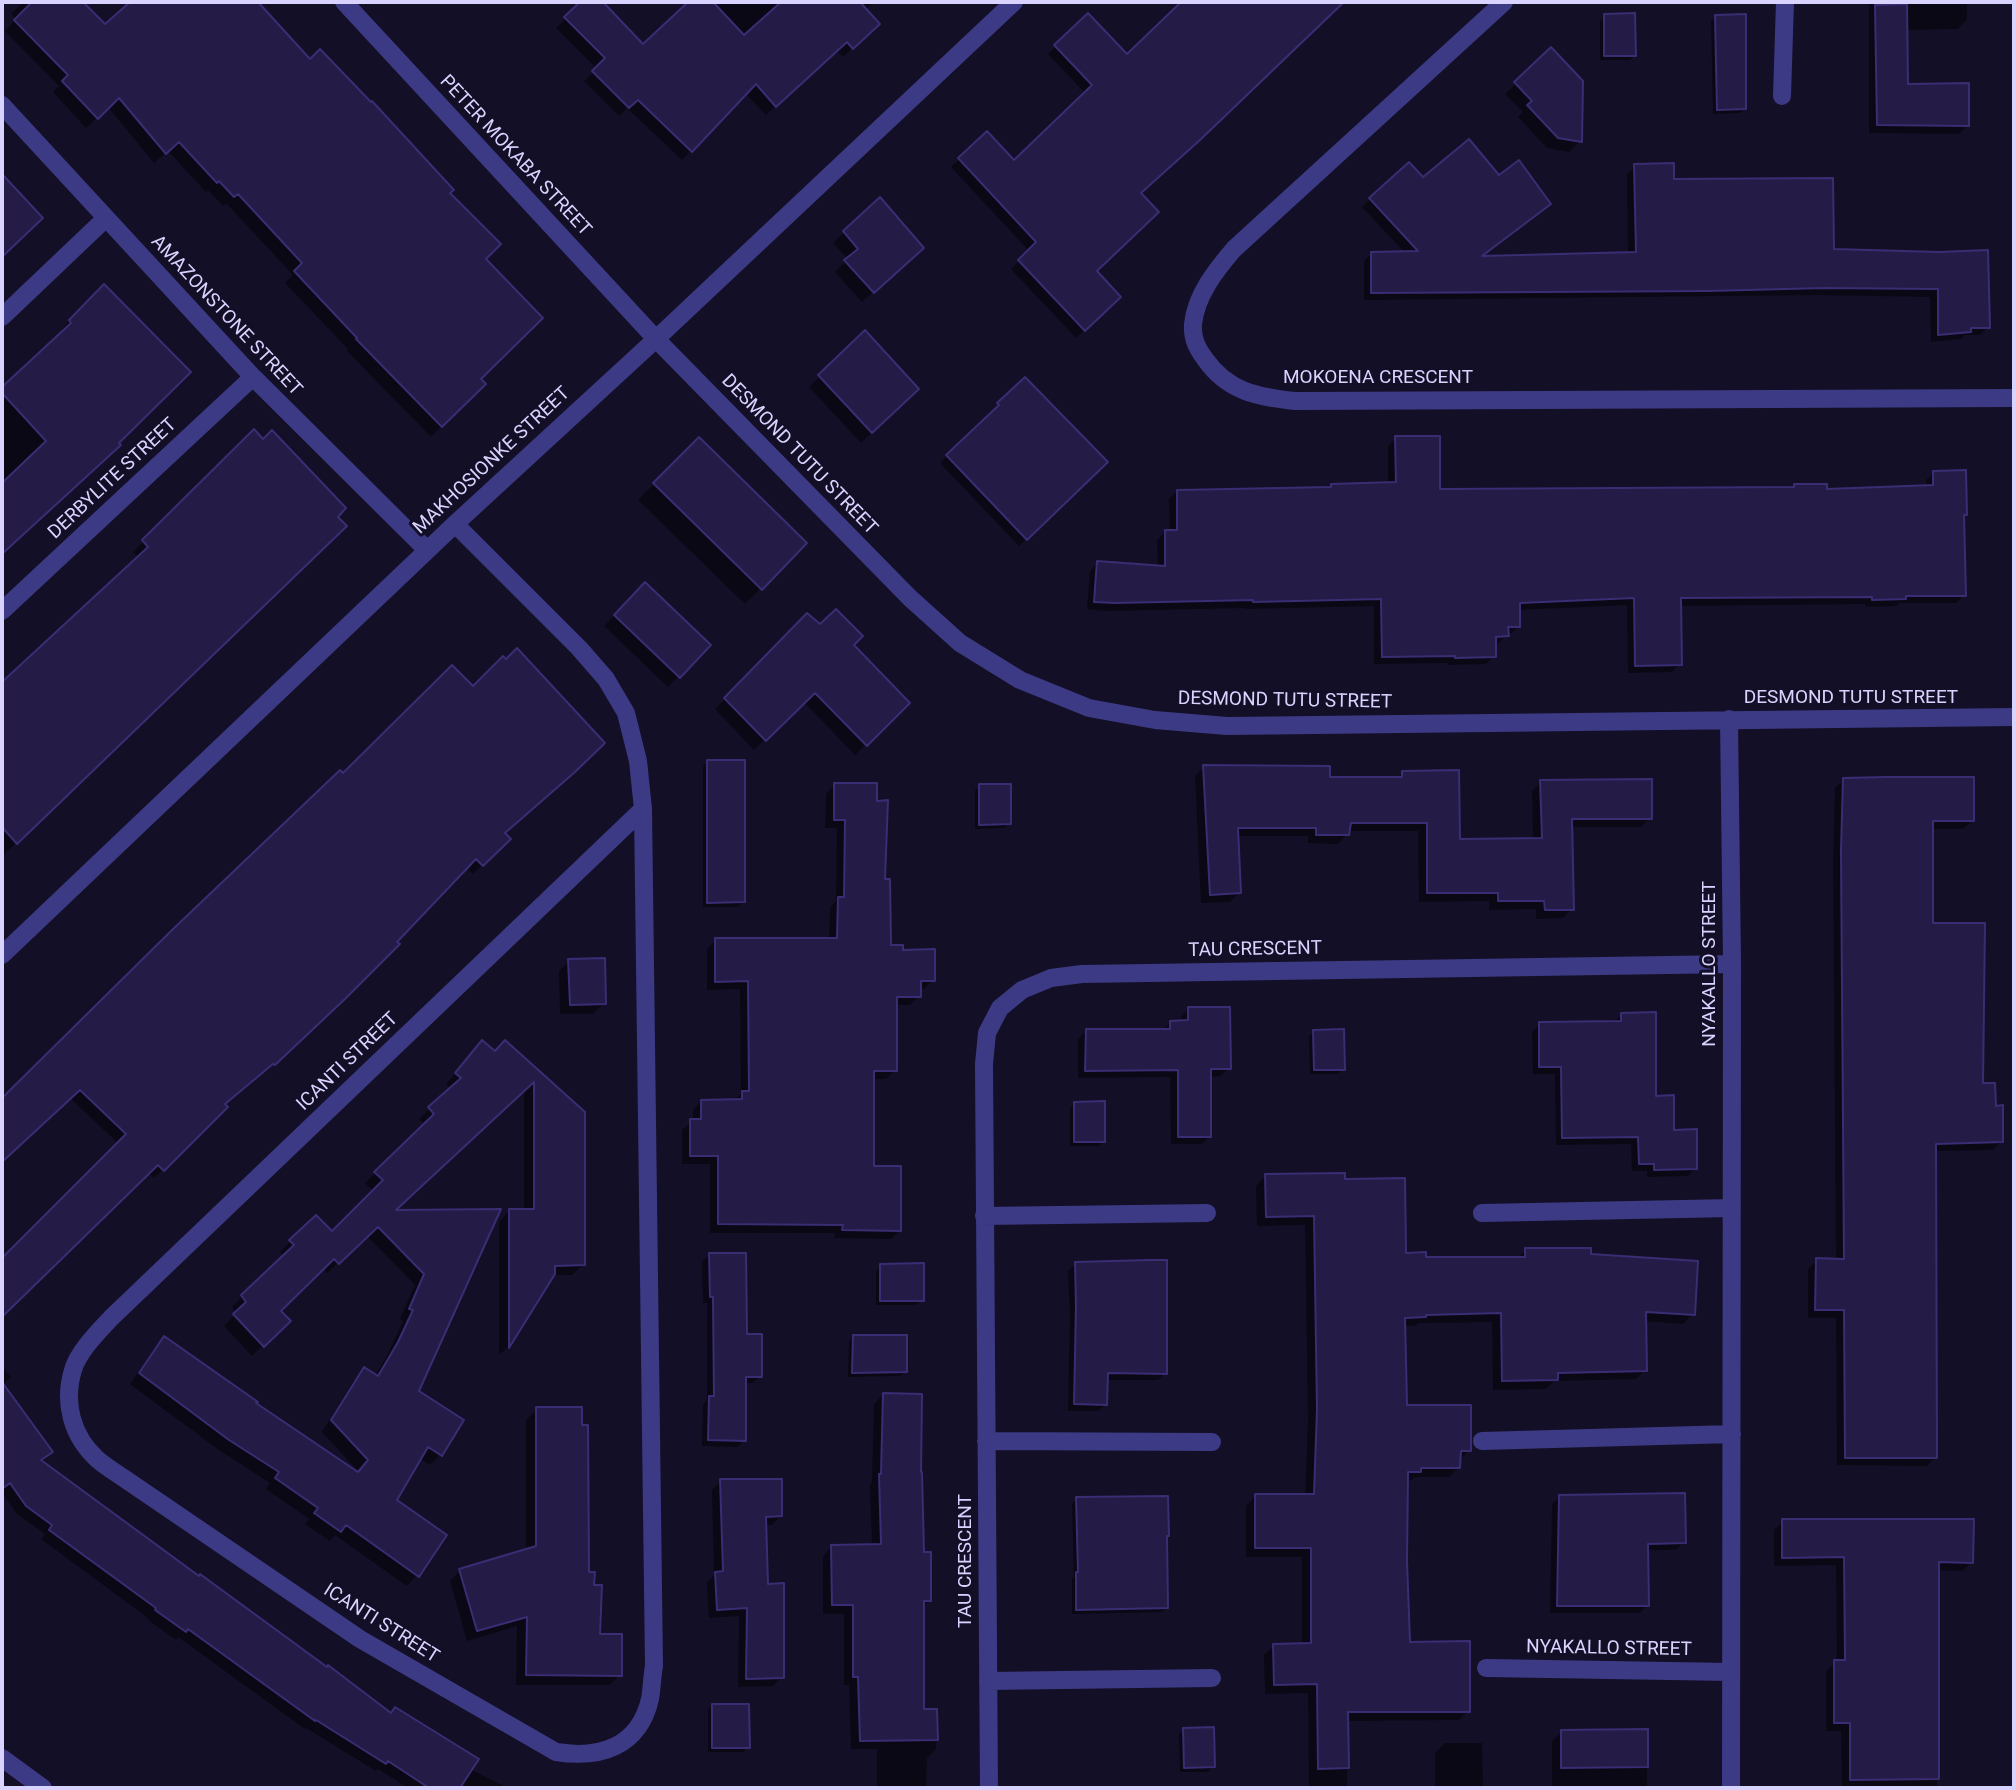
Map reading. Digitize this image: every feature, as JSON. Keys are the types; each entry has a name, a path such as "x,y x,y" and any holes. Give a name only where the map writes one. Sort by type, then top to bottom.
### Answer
{"street":[{"name":"PETER MOKABA STREET","path":"344,2 656,339"},
{"name":"MAKHOSIONKE STREET","path":"2,955 455,523 656,339 1014,2"},
{"name":"MOKOENA CRESCENT","path":"1504,2 1234,249 1215,272 1200,299 1193,325 1195,345 1212,369 1235,388 1264,398 1295,401 2014,398"},
{"path":"1782,96 1785,2"},
{"name":"AMAZONSTONE STREET","path":"2,104 253,377 427,550"},
{"path":"2,317 105,219"},
{"name":"DESMOND TUTU STREET","path":"656,339 910,598 960,643 1020,680 1089,708 1155,720 1227,726 2014,717"},
{"name":"DERBYLITE STREET","path":"2,611 253,377"},
{"name":"ICANTI STREET","path":"455,523 579,648 606,679 626,713 638,761 643,809 654,1666 649,1700 641,1721 632,1733 620,1744 600,1753 577,1755 556,1752 360,1639 128,1481 97,1459 77,1436 68,1403 73,1369 90,1340 111,1318 643,809"},
{"name":"NYAKALLO STREET","path":"1728,719 1732,964 1731,1788"},
{"name":"TAU CRESCENT","path":"989,1788 984,1064 987,1034 1000,1008 1022,990 1051,978 1096,974 1732,964"},
{"path":"1482,1213 1732,1208"},
{"path":"984,1216 1207,1213"},
{"path":"1482,1441 1732,1434"},
{"path":"986,1441 1212,1441"},
{"name":"NYAKALLO STREET","path":"1486,1668 1731,1672"},
{"path":"988,1681 1212,1678"},
{"path":"2,1758 43,1788"}],"building":[{"path":"32,2 83,2 105,24 130,2 258,2 310,59 320,49 454,190 450,193 501,244 486,259 543,318 481,379 486,384 442,427 294,271 302,263 238,194 234,197 219,181 217,183 179,142 166,154 119,98 98,119 62,81 68,75 14,20"},
{"path":"580,2 603,2 643,44 688,2 713,2 744,35 781,2 860,2 880,24 853,49 847,42 776,107 756,84 692,152 638,100 629,108 592,71 605,58 564,17"},
{"path":"1181,2 1344,2 1141,193 1159,212 1097,271 1121,297 1085,331 1018,260 1036,242 958,158 987,131 1014,160 1092,85 1054,45 1088,13 1127,54"},
{"path":"1907,4 1908,84 1969,83 1969,126 1877,125 1875,5"},
{"path":"1635,13 1636,56 1604,56 1604,14"},
{"path":"1746,14 1746,109 1717,110 1715,15"},
{"path":"1551,47 1583,81 1582,142 1558,138 1527,105 1532,101 1514,82"},
{"path":"1469,139 1499,175 1519,160 1551,204 1482,256 1636,252 1634,164 1674,163 1674,179 1833,178 1834,249 1939,252 1988,250 1990,328 1971,328 1971,332 1938,335 1938,289 1371,293 1371,252 1418,251 1369,198 1409,162 1423,177"},
{"path":"2,174 43,218 2,257"},
{"path":"880,197 924,248 874,293 844,260 858,249 843,231"},
{"path":"104,284 191,372 119,443 121,445 2,554 2,483 46,441 2,393 2,387 71,323 69,320"},
{"path":"865,330 919,389 872,433 818,375"},
{"path":"1025,377 1108,462 1027,540 946,455"},
{"path":"254,429 263,439 272,430 346,508 338,517 347,526 17,844 2,827 2,682 148,547 142,540"},
{"path":"1395,436 1440,436 1440,489 1794,487 1794,484 1827,484 1827,489 1933,485 1933,471 1966,470 1966,596 1906,596 1906,599 1872,600 1872,597 1681,598 1682,665 1635,666 1634,598 1520,603 1520,627 1508,627 1509,636 1496,637 1496,657 1455,658 1382,657 1381,599 1094,602 1097,561 1165,566 1165,530 1177,530 1177,490 1331,487 1331,484 1396,482"},
{"path":"699,437 807,543 762,590 653,483"},
{"path":"645,582 711,645 680,678 614,615"},
{"path":"836,609 863,636 854,645 910,703 867,746 815,693 766,741 724,698 807,613 820,624"},
{"path":"517,648 605,743 505,833 511,839 483,866 476,859 397,942 400,944 346,998 275,1065 225,1104 228,1107 164,1171 158,1165 2,1317 2,1258 126,1134 80,1090 2,1162 2,1098 171,931 340,770 343,773 452,665 473,686 503,656 506,659"},
{"path":"707,760 745,760 745,902 707,903"},
{"path":"1203,765 1330,766 1330,777 1402,777 1402,771 1459,770 1460,839 1542,838 1540,780 1652,779 1652,819 1572,819 1574,910 1545,910 1544,901 1498,901 1498,893 1427,893 1427,823 1351,823 1349,835 1316,835 1316,828 1238,828 1241,893 1210,895"},
{"path":"1974,777 1974,821 1933,821 1933,923 1985,923 1983,1083 1995,1083 1996,1106 2003,1105 2003,1142 1936,1144 1937,1458 1845,1458 1844,1310 1815,1310 1816,1258 1844,1259 1841,851 1843,778"},
{"path":"834,783 877,783 877,801 888,800 885,879 890,879 891,945 903,945 903,950 935,949 935,981 921,981 921,997 897,997 897,1071 874,1071 874,1166 901,1166 901,1231 842,1230 843,1225 718,1224 718,1156 690,1156 690,1119 701,1119 701,1100 742,1099 742,1091 749,1091 748,981 715,982 715,938 837,938 838,897 844,897 845,820 834,820"},
{"path":"979,784 1011,784 1011,824 979,825"},
{"path":"605,958 606,1004 570,1005 568,959"},
{"path":"1188,1007 1230,1007 1231,1069 1211,1069 1211,1137 1178,1137 1178,1070 1085,1071 1086,1029 1170,1029 1170,1021 1188,1020"},
{"path":"1656,1012 1656,1096 1674,1095 1674,1130 1697,1129 1697,1169 1654,1170 1654,1164 1639,1164 1638,1137 1562,1138 1561,1067 1539,1067 1539,1022 1621,1021 1621,1013"},
{"path":"1344,1029 1345,1070 1314,1070 1313,1030"},
{"path":"482,1040 495,1051 505,1040 585,1112 585,1265 555,1266 555,1274 509,1348 509,1209 534,1209 534,1082 396,1210 501,1209 419,1391 464,1420 442,1456 428,1447 397,1500 447,1535 419,1577 346,1525 341,1532 314,1513 318,1508 275,1478 279,1472 229,1440 139,1373 164,1336 358,1472 368,1460 331,1420 364,1367 378,1376 413,1310 409,1309 424,1274 378,1227 339,1264 334,1259 281,1311 291,1321 264,1347 233,1314 246,1302 241,1295 294,1245 289,1240 316,1215 332,1231 383,1180 374,1172 434,1114 428,1107 461,1078 455,1073"},
{"path":"1105,1101 1105,1142 1074,1142 1074,1102"},
{"path":"1345,1173 1345,1179 1405,1178 1406,1253 1426,1252 1426,1257 1525,1257 1525,1248 1591,1248 1591,1254 1698,1261 1695,1315 1646,1312 1647,1371 1558,1373 1558,1380 1502,1381 1501,1313 1405,1318 1407,1405 1471,1405 1471,1451 1461,1451 1460,1468 1421,1468 1421,1472 1408,1472 1407,1561 1410,1642 1470,1641 1470,1712 1348,1712 1349,1768 1318,1769 1317,1684 1274,1685 1273,1644 1311,1643 1311,1548 1255,1548 1255,1494 1314,1494 1317,1409 1314,1216 1266,1217 1265,1174"},
{"path":"709,1253 746,1253 747,1334 762,1334 762,1377 746,1377 746,1441 708,1440 709,1396 714,1396 713,1297 710,1297"},
{"path":"1167,1260 1167,1374 1108,1373 1107,1405 1074,1404 1075,1262"},
{"path":"924,1263 924,1301 880,1301 880,1264"},
{"path":"853,1335 907,1335 907,1372 852,1373"},
{"path":"2,1382 53,1452 41,1460 391,1713 395,1707 479,1759 460,1788 429,1788 388,1761 386,1764 315,1721 188,1629 186,1632 155,1610 156,1608 49,1530 52,1525 26,1506 10,1483 2,1489"},
{"path":"883,1393 922,1394 924,1552 931,1552 931,1601 924,1601 924,1709 937,1709 938,1740 860,1741 858,1677 853,1677 853,1605 832,1605 831,1545 881,1544 879,1474"},
{"path":"536,1407 582,1407 582,1425 588,1425 589,1572 595,1572 594,1585 602,1585 600,1634 622,1634 622,1676 526,1675 527,1617 477,1631 459,1569 536,1546"},
{"path":"720,1479 782,1479 782,1516 766,1517 768,1584 784,1583 784,1678 746,1679 747,1608 717,1610 715,1572 723,1571"},
{"path":"1685,1493 1686,1543 1648,1544 1649,1606 1557,1606 1559,1495"},
{"path":"1168,1496 1168,1608 1076,1610 1076,1497"},
{"path":"1782,1519 1974,1519 1973,1563 1939,1562 1939,1779 1850,1780 1850,1723 1834,1723 1834,1660 1845,1660 1844,1557 1782,1558"},
{"path":"712,1704 749,1704 750,1748 712,1748"},
{"path":"1214,1727 1215,1767 1184,1768 1183,1728"},
{"path":"1648,1729 1648,1767 1561,1768 1561,1730"}]}
